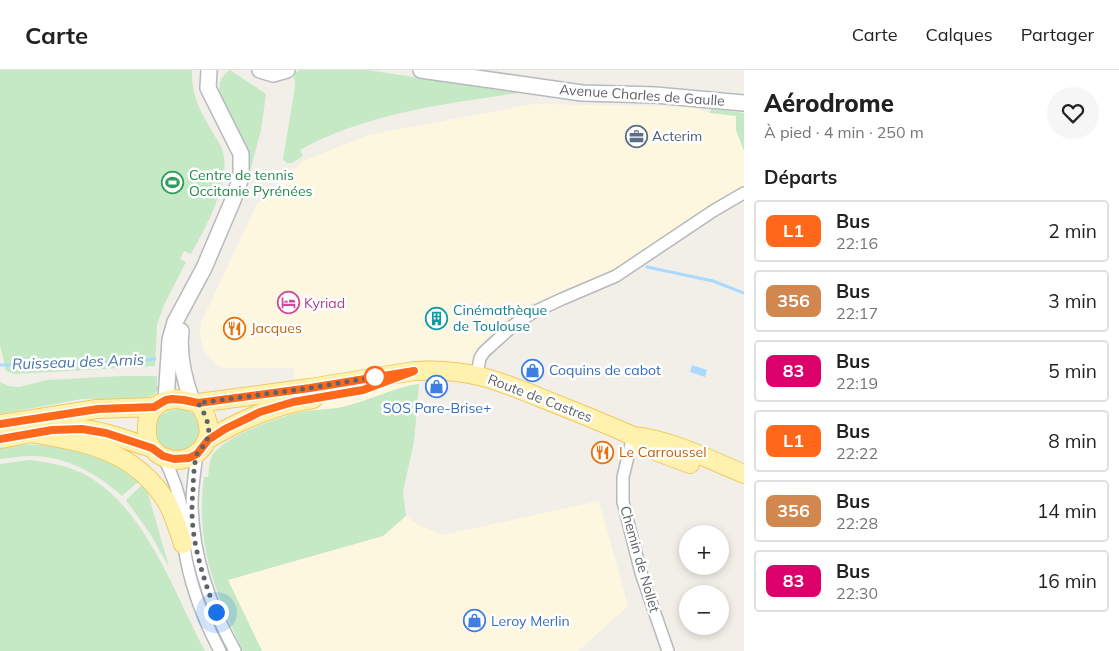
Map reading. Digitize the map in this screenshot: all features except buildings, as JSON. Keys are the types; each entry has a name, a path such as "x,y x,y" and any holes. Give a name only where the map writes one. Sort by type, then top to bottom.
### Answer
{"main road":[{"name":"Route de Castres","path":"195,402 310,388 414,371 445,370 477,374 512,386 633,436 653,438 744,474"},
{"name":"Route de Castres","path":"200,455 225,429 271,409 293,402 363,390 414,371"},
{"path":"0,424 98,409 160,404 176,399 195,402 203,410 208,424 200,455 189,458 174,459 106,433 88,430 67,428 0,439"},
{"path":"158,452 148,439 147,432 148,419 160,404"},
{"path":"31,433 91,445 109,452 132,465 144,474 165,501 183,544"},
{"name":"Route de Castres","path":"633,436 647,448 744,486"}],"street":[{"path":"195,402 187,386 181,359 181,327 202,271 238,188 243,165 238,144 208,88 209,70"},
{"path":"213,99 213,81 219,70"},
{"path":"260,70 274,74 286,70"},
{"name":"Avenue Charles de Gaulle","path":"421,70 582,93 655,95 744,103"},
{"path":"477,374 480,358 484,352 515,324 532,313 616,276 713,211 744,193"},
{"path":"160,404 172,330 181,307 202,271"},
{"name":"Chemin de Nollet","path":"633,436 623,476 623,502 641,573 668,651"},
{"path":"158,452 170,470 178,495 183,518 183,544 195,590 208,626 220,651"},
{"path":"200,455 192,505 194,534 199,561 216,612 234,651"}],"shaded area":[{"path":"534,104 691,107 710,113 736,116 736,130 744,151 744,188 638,263 517,309 484,340 474,365 422,359 419,384 409,385 376,398 344,407 302,412 293,368 225,368 217,365 204,351 200,334 201,323 257,204 303,161 368,135"},
{"path":"599,501 628,606 578,651 262,651 228,580 383,536 406,516 418,525 443,535"}],"green space":[{"path":"0,70 192,71 193,89 198,104 222,149 224,175 210,218 191,254 184,251 180,259 186,262 164,305 157,325 155,366 15,374 6,371 0,345"},
{"path":"230,70 266,94 261,130 248,179 249,160 247,148 230,119 219,87 222,78"},
{"path":"300,70 367,70 519,93 434,106 352,127 300,150 303,156 292,163 287,163 283,159 295,87 294,74"},
{"path":"711,109 744,113 744,151 736,130 736,116 710,113"},
{"path":"157,376 159,389 153,395 143,399 82,399 0,414 0,382 8,386 19,387 47,380"},
{"path":"419,384 414,442 403,491 406,516 383,536 228,580 262,651 243,651 216,588 205,546 202,525 202,502 204,477 208,477 211,458 226,443 251,429 279,418 301,412 346,406"},
{"path":"185,409 194,414 199,429 198,434 188,451 166,451 156,438 155,425 162,414"},
{"path":"18,444 43,445 100,453 141,479 122,496 91,473 56,459 31,456 0,459 0,449"},
{"path":"29,460 58,465 84,474 105,488 124,507 156,553 205,651 0,651 0,464"},
{"path":"142,485 147,490 169,567 151,535 126,500"}],"water":[{"path":"692,365 707,370 705,377 690,372"}],"waterway":[{"name":"Ruisseau des Arnis","path":"647,267 713,281 744,293"},
{"name":"Ruisseau des Arnis","path":"0,365 51,365 155,359"}],"bus line":[{"name":"L1","path":"0,424 98,409 154,407 166,400 172,399 198,403 310,388 414,371 363,390 293,402 260,412 225,429 208,440 197,454 189,458 174,459 157,453 152,448 106,433 82,429 67,428 0,439"}],"place":[{"name":"Acterim","path":"636,136"},
{"name":"Centre de tennis Occitanie Pyrénées","path":"173,183"},
{"name":"Kyriad","path":"288,303"},
{"name":"Cinémathèque de Toulouse","path":"437,318"},
{"name":"Jacques","path":"235,328"},
{"name":"Coquins de cabot","path":"533,370"},
{"name":"SOS Pare-Brise+","path":"437,386"},
{"name":"Le Carroussel","path":"603,452"},
{"name":"Leroy Merlin","path":"475,621"}],"route":[{"path":"216,612 199,561 194,534 192,495 197,454 208,440 208,424 203,410 198,403 375,377"}]}
